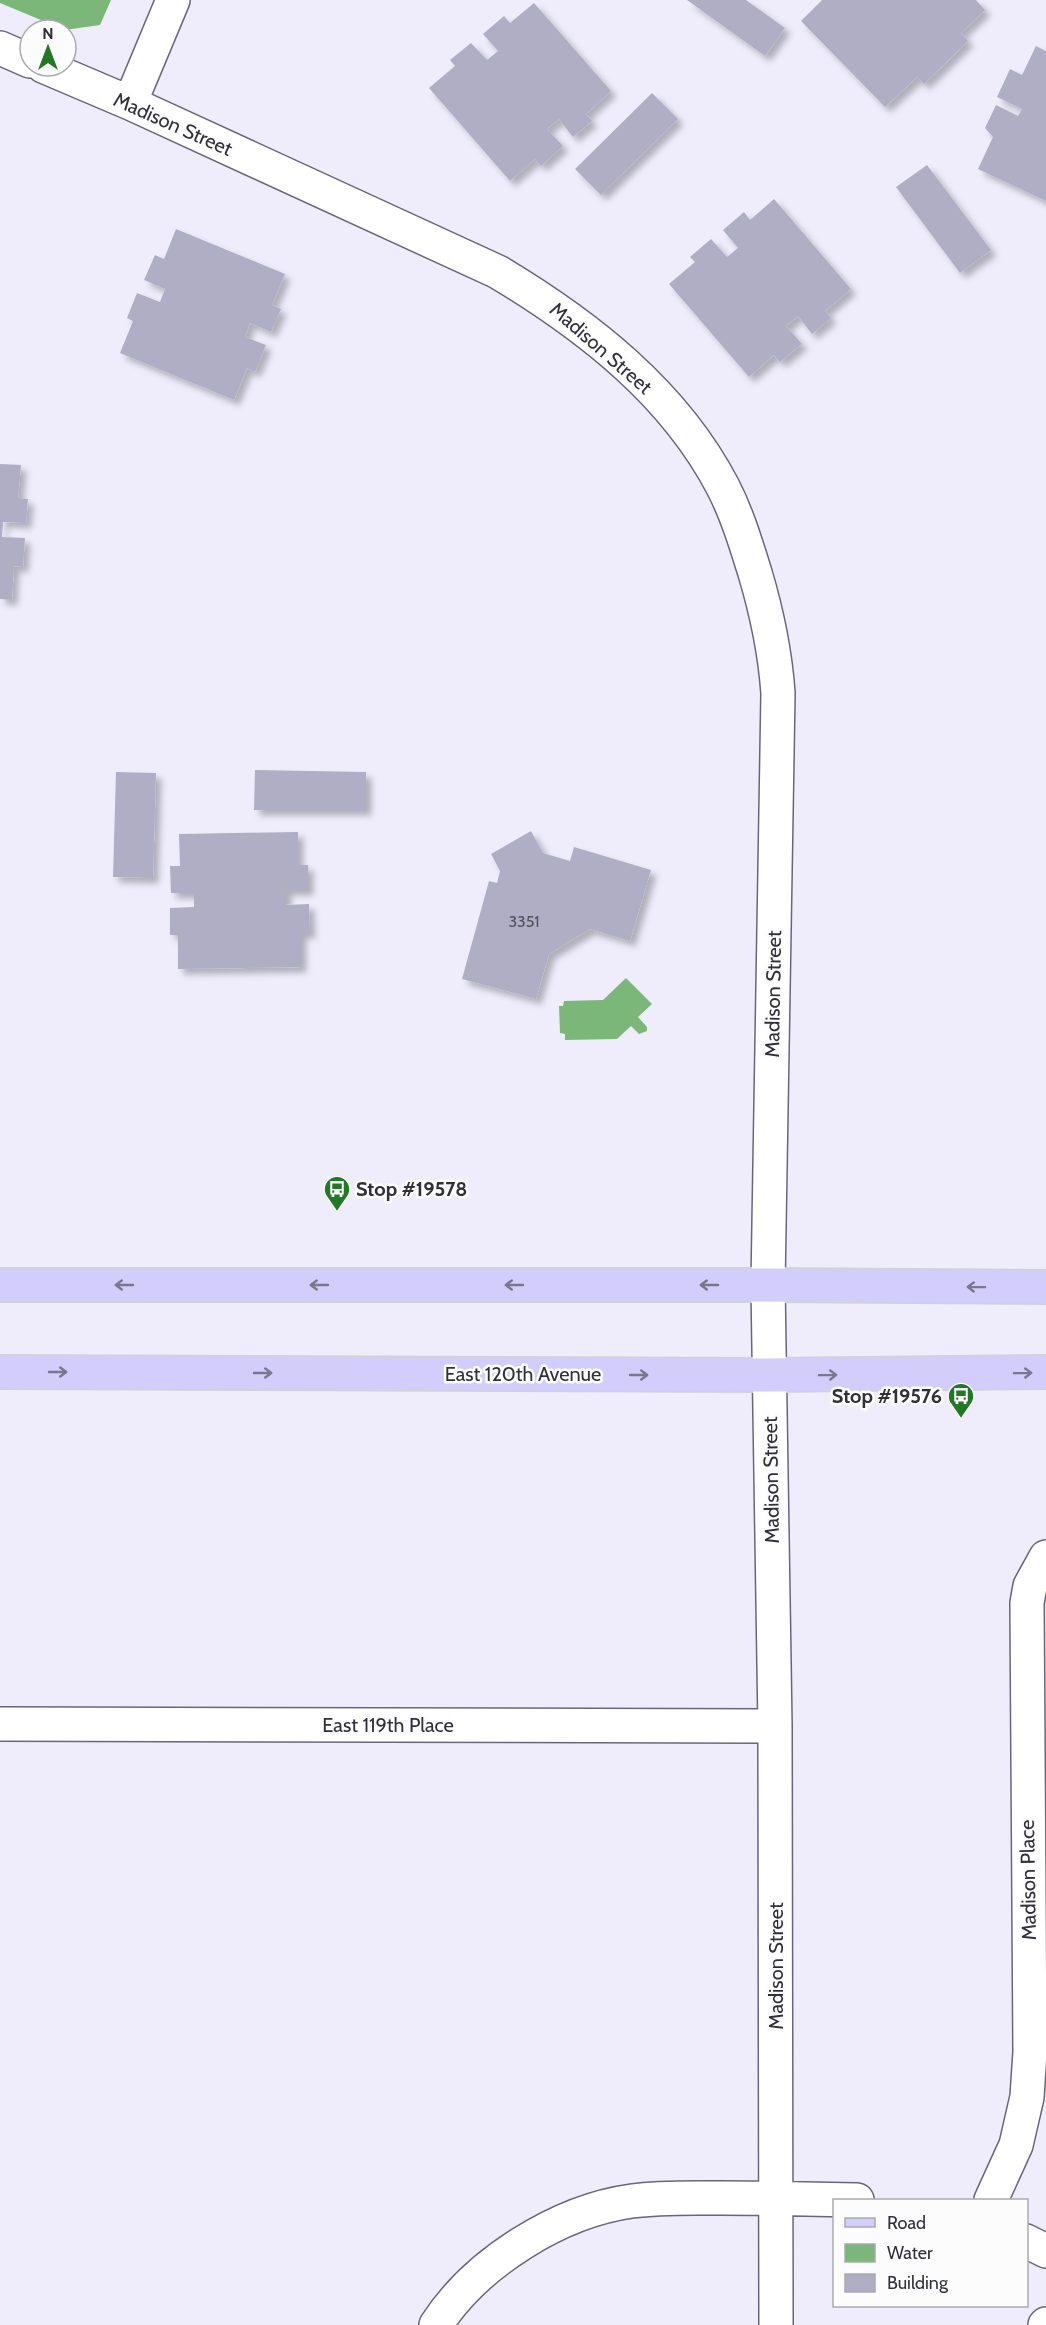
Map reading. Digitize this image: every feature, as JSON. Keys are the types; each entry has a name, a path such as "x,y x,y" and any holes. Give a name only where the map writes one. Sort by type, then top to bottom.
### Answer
{"main road":[{"path":"0,1285 1046,1287"},
{"name":"East 120th Avenue","path":"0,1372 770,1375 1046,1372"}],"street":[{"path":"130,104 173,0"},
{"path":"0,48 18,56"},
{"name":"Madison Street","path":"70,78 498,272 548,302 606,346 682,423 724,489 747,545 768,618 776,658 778,693 768,1285 775,1726 776,2325"},
{"name":"Madison Place","path":"991,2199 1016,2145 1027,2097 1030,2052 1027,1604 1030,1586 1046,1557"},
{"name":"East 119th Place","path":"0,1724 775,1726"},
{"path":"436,2325 456,2297 494,2262 549,2229 596,2210 642,2200 684,2198 833,2199"},
{"path":"1028,2242 1046,2251"}],"water":[{"path":"0,0 111,0 100,25 78,28 78,18 36,18 0,3"},
{"path":"626,978 652,1004 638,1017 647,1027 647,1031 639,1034 631,1026 617,1039 565,1040 565,1034 560,1033 559,1006 563,1006 564,1001 603,1000"}],"building":[{"path":"687,0 746,0 785,28 765,56"},
{"path":"822,0 976,0 985,10 961,33 968,41 924,84 917,77 885,107 801,21"},
{"path":"534,3 611,91 586,114 592,121 573,137 559,119 547,129 563,146 541,166 535,159 510,181 429,88 455,66 450,60 471,43 487,60 498,51 483,34 504,16 510,23"},
{"path":"1036,46 1046,51 1046,201 978,169 993,137 985,128 996,105 1018,116 1022,109 997,97 1010,69 1022,75"},
{"path":"652,93 678,119 601,195 575,169"},
{"path":"927,165 991,250 960,273 896,187"},
{"path":"774,199 851,289 825,311 831,318 812,334 798,316 786,326 802,344 780,362 774,355 749,377 669,284 695,262 690,257 711,239 727,257 738,248 723,230 744,212 750,220"},
{"path":"176,229 285,274 272,305 281,309 271,332 250,323 245,337 266,345 255,372 247,368 234,400 120,353 133,321 127,318 137,293 160,302 165,289 144,280 155,255 164,259"},
{"path":"0,464 21,465 18,498 28,499 26,523 3,522 2,537 25,538 23,567 14,566 12,600 0,599"},
{"path":"255,770 366,772 366,810 254,810"},
{"path":"116,772 156,773 153,878 113,877"},
{"path":"531,831 543,853 570,861 574,847 651,870 630,941 590,929 549,954 536,999 462,979 489,881 497,883 500,871 491,854"},
{"path":"298,832 298,865 308,865 308,890 286,890 286,905 309,904 310,933 301,933 301,967 178,969 178,935 170,935 170,908 194,907 194,893 171,893 170,866 180,866 179,834"}],"place":[{"name":"Stop #19578","path":"337,1212"},
{"name":"Stop #19576","path":"961,1419"}]}
